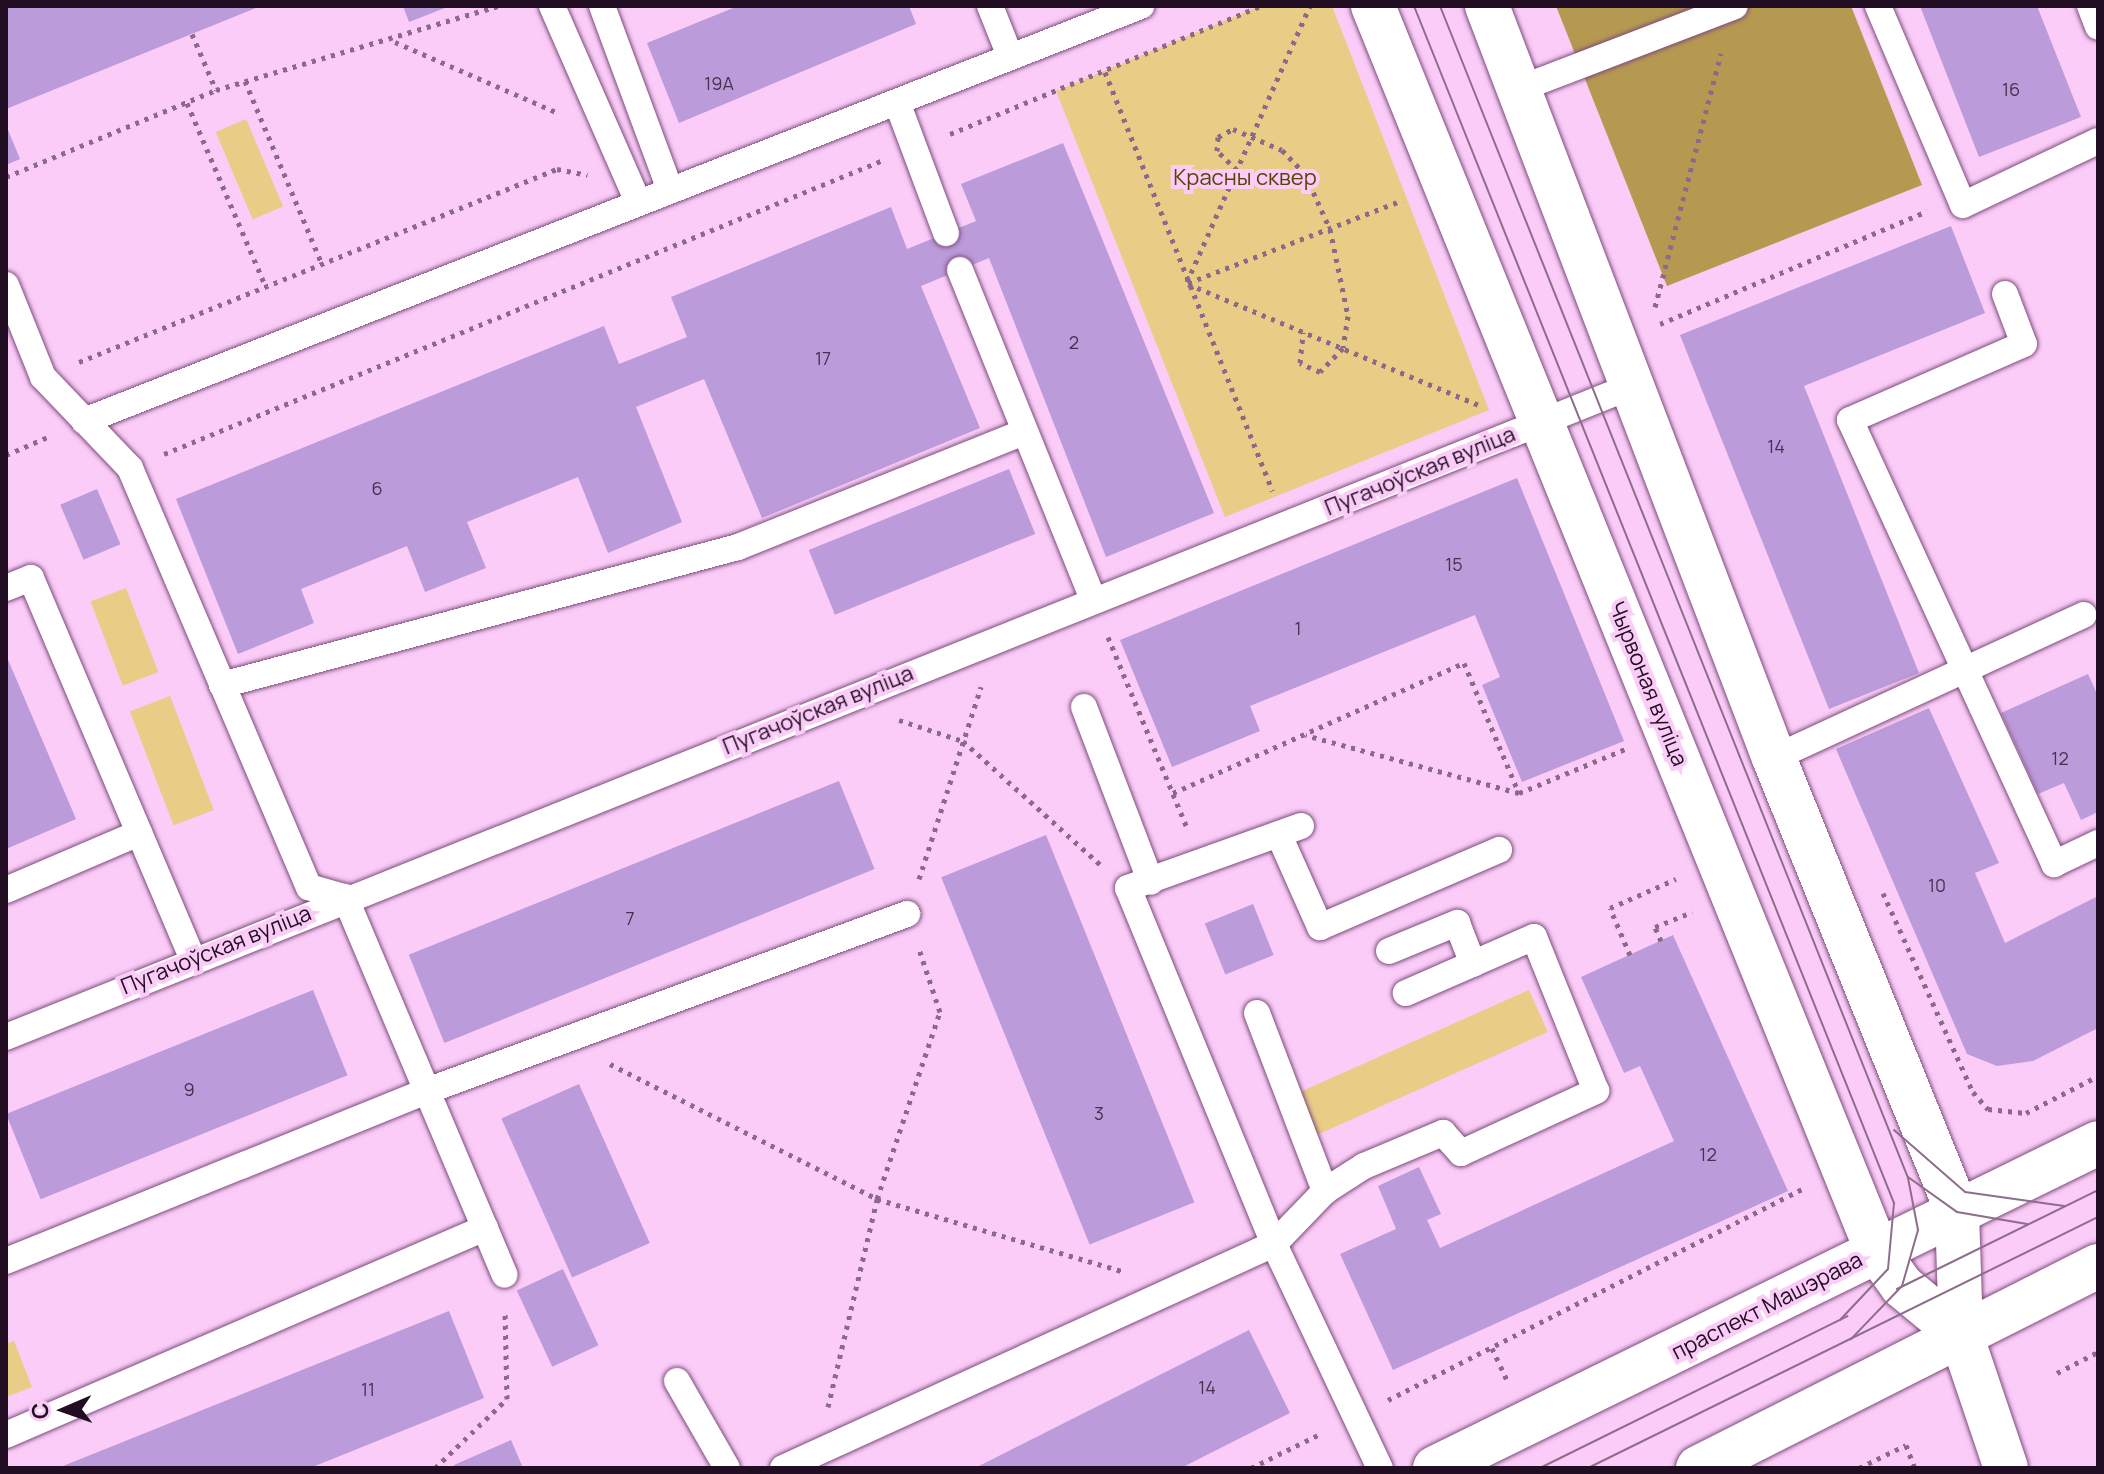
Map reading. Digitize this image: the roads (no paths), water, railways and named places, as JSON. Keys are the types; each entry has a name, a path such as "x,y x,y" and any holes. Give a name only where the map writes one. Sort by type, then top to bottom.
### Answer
{"main road":[{"name":"Чырвоная вуліца","path":"1373,6 1877,1251 1902,1286 1961,1335"},
{"path":"1487,6 1774,758 1957,1212 1961,1335 2006,1468"},
{"name":"праспект Машэрава","path":"1435,1468 2098,1143"},
{"path":"1698,1468 2098,1266"}],"lane":[{"path":"552,6 634,190"},
{"path":"602,6 670,190"},
{"path":"990,6 1010,56"},
{"path":"84,421 634,190 670,190 1141,6"},
{"path":"1519,89 1734,6"},
{"path":"1878,6 1963,205 2098,141"},
{"path":"2090,6 2098,27"},
{"path":"897,102 912,149 946,233"},
{"path":"960,270 1098,611"},
{"path":"6,285 43,377 130,468 309,887 345,897 424,1092 439,1109 505,1275"},
{"path":"2005,294 2024,344 1850,420 1962,672 2054,864 2098,843"},
{"name":"Пугачоўская вуліца","path":"6,1037 192,958 842,700 1098,611 1632,386"},
{"path":"222,685 738,547 1024,432"},
{"path":"6,588 31,578 192,958"},
{"path":"1774,758 2084,615"},
{"path":"1084,707 1140,885 1274,1244 1380,1468"},
{"path":"1140,885 1202,865 1290,830 1320,927 1499,850"},
{"path":"6,890 139,833"},
{"path":"6,1261 424,1092 907,914"},
{"path":"1389,951 1457,923 1473,964"},
{"path":"783,1468 1182,1289 1274,1244 1325,1191 1443,1133 1461,1153 1596,1091 1534,937 1406,993"},
{"path":"1257,1013 1325,1191"},
{"path":"6,1435 485,1228"},
{"path":"677,1381 727,1468"}],"tram line":[{"path":"1414,6 1894,1203 1888,1269 1840,1320"},
{"path":"1440,6 1908,1178 1918,1230 1902,1286 1851,1339"},
{"path":"1894,1130 1965,1192 2064,1206"},
{"path":"1908,1177 1957,1212 2027,1224"},
{"path":"1897,1289 2098,1190"},
{"path":"1588,1468 2098,1217"},
{"path":"1540,1468 1848,1316"}],"park label":[{"name":"Красны сквер","path":"1245,178"}]}
